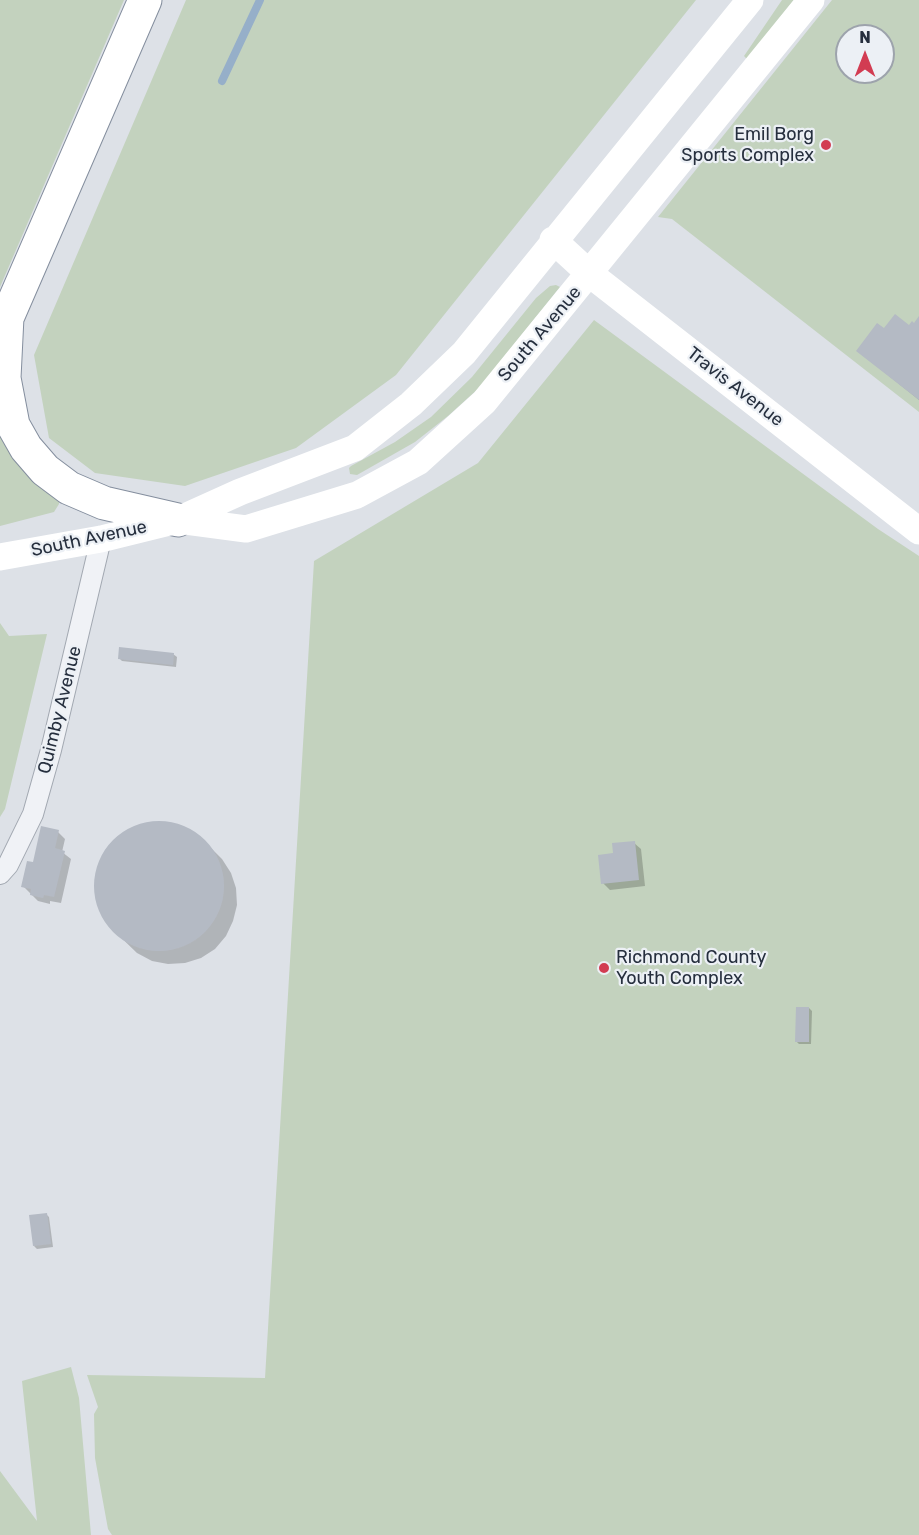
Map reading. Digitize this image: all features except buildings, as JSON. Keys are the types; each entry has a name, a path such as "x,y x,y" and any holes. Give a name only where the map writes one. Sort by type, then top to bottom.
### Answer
{"highway":[{"path":"145,0 3,325 4,378 13,425 26,448 45,470 69,488 105,503 178,520"}],"street":[{"name":"South Avenue","path":"0,557 101,539 178,520 240,492 355,448 411,404 464,353 553,240 750,0"},
{"name":"South Avenue","path":"178,520 246,529 357,495 418,462 484,402 811,0"},
{"name":"Travis Avenue","path":"553,240 590,274 919,531"},
{"name":"Quimby Avenue","path":"0,874 8,865 33,814 51,750 101,539"}],"green space":[{"path":"0,0 124,0 0,287"},
{"path":"186,0 696,0 396,375 296,448 185,486 95,473 49,438 34,355"},
{"path":"782,0 794,0 747,59 744,56"},
{"name":"Emil Borg Sports Complex","path":"832,0 919,0 919,412 672,219 658,217"},
{"path":"550,286 560,287 479,388 415,442 357,475 350,474 351,466 395,442 431,417 472,377 536,298"},
{"name":"Richmond County Youth Complex","path":"594,320 878,529 919,556 919,1535 112,1535 108,1529 95,1458 94,1414 98,1407 87,1375 265,1378 314,561 478,463"},
{"path":"0,427 59,500 54,512 0,526"},
{"path":"0,623 9,636 47,634 5,809 0,817"},
{"path":"71,1367 79,1398 91,1535 0,1535 0,1471 37,1521 22,1381"}],"waterway":[{"path":"222,81 260,0"}],"place":[{"name":"Emil Borg Sports Complex","path":"826,145"},
{"name":"Richmond County Youth Complex","path":"604,968"}]}
